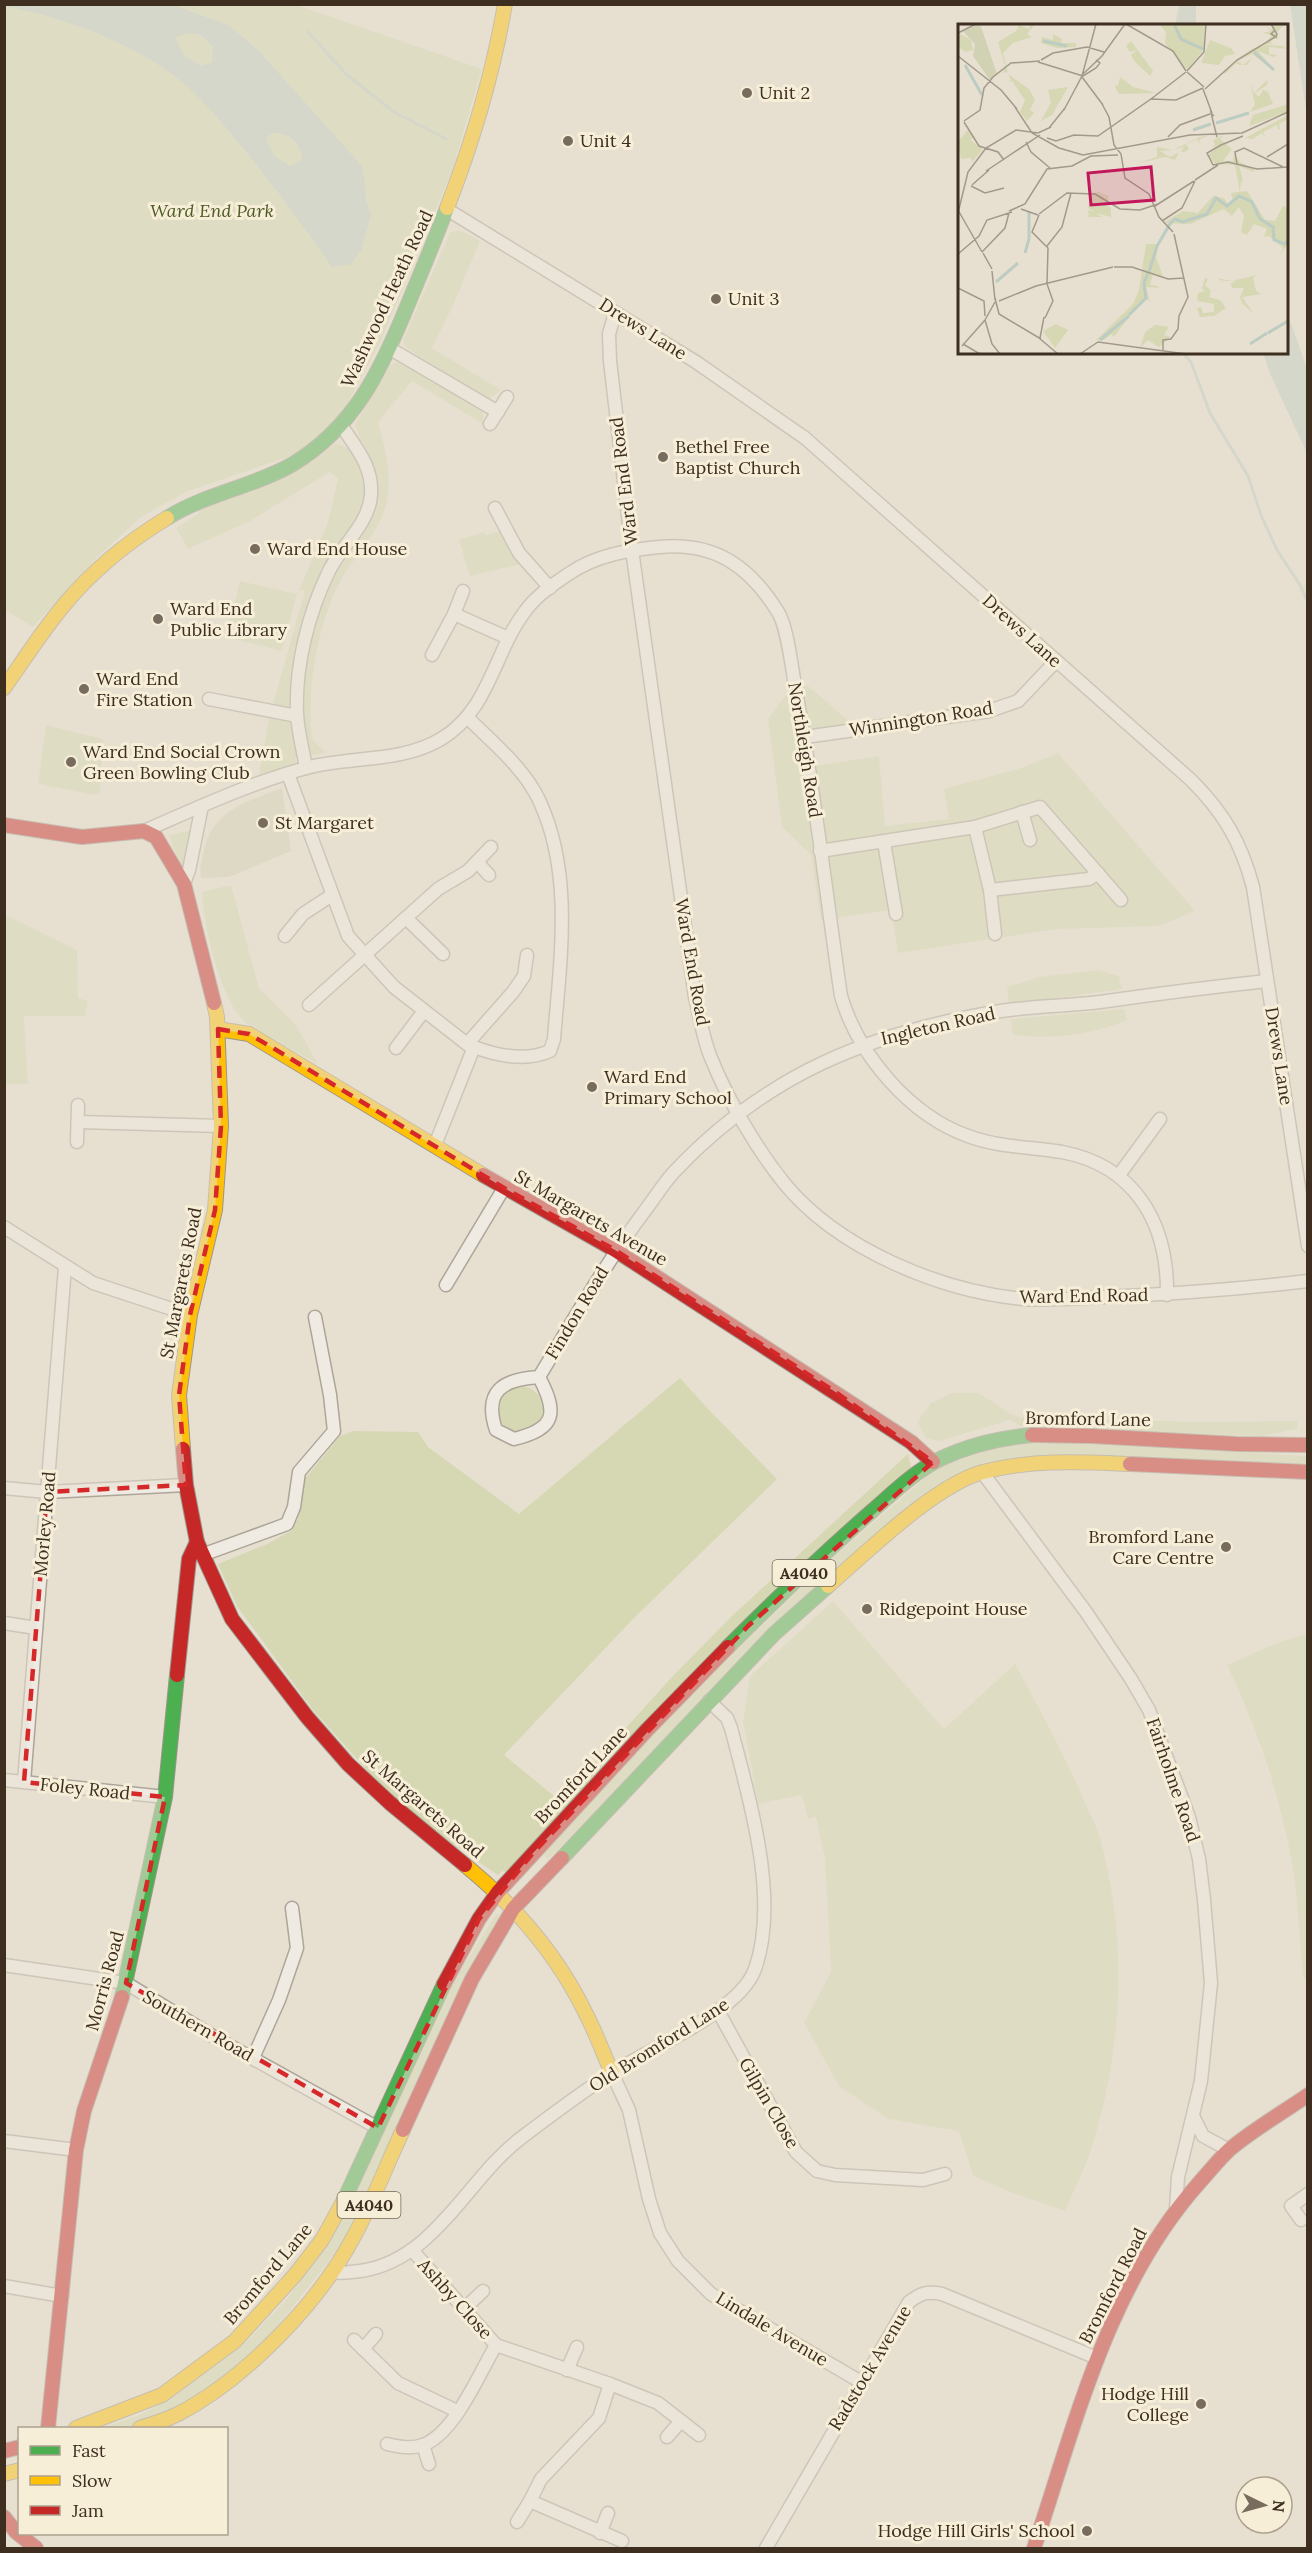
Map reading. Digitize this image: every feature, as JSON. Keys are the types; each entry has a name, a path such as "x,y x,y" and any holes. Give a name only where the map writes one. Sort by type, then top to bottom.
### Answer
{"main road":[{"name":"Washwood Heath Road","path":"4,688 52,619 131,542 174,512 266,477 304,457 341,425 365,394 388,348 448,210 475,131 497,55 505,4"},
{"path":"4,825 82,837 144,831"},
{"name":"St Margarets Road","path":"144,831 156,837 184,884 218,1029 220,1126 215,1210 190,1315 179,1395 186,1485 199,1548 232,1619 307,1717 342,1756 390,1803 498,1892 513,1909 558,1967 580,2004 612,2073"},
{"name":"St Margarets Avenue","path":"218,1029 249,1034 504,1188 615,1250 874,1418 910,1442 933,1462"},
{"path":"1280,1446 1308,1431"},
{"name":"Bromford Lane","path":"79,2427 162,2395 235,2341 295,2275 322,2240 349,2191 456,1959 498,1892 713,1660 818,1560 895,1491 933,1462 965,1448 1024,1434 1280,1446 1308,1445"},
{"name":"A4040","path":"143,2427 183,2412 250,2365 333,2272 353,2239 472,1978 513,1909 604,1816 774,1634 899,1524 952,1486 982,1472 1023,1465 1063,1462 1308,1472"},
{"name":"Morris Road","path":"48,2427 76,2150 84,2111 126,1983 165,1797 189,1559 199,1548"},
{"path":"713,1660 732,1678"},
{"name":"Bromford Road","path":"1034,2548 1097,2358 1128,2288 1176,2209 1229,2150 1308,2095"},
{"path":"4,2517 18,2534"},
{"path":"20,2535 36,2548"}],"street":[{"name":"Drews Lane","path":"448,210 696,362 805,438 1191,780 1225,818 1242,852 1253,887 1308,1246"},
{"name":"Ward End Road","path":"615,313 609,334 610,361 632,550 695,997 711,1057 738,1112 760,1149 785,1184 829,1224 897,1265 976,1292 1025,1299 1167,1295 1308,1281"},
{"path":"388,348 498,412"},
{"path":"490,424 507,397"},
{"path":"306,768 297,716 300,664 314,607 329,570 363,519 371,496 369,475 364,458 341,425"},
{"path":"495,508 519,553 550,588"},
{"name":"Northleigh Road","path":"144,831 202,806 306,768 415,752 442,739 468,718 489,682 508,638 527,609 573,570 601,557 632,550 685,545 717,554 736,563 759,586 780,615 805,737 841,996 848,1020 862,1046 897,1088 925,1113 950,1129 983,1141 1064,1152 1093,1162 1119,1175 1137,1191 1155,1224 1167,1270 1167,1295"},
{"path":"432,655 454,614 463,591"},
{"path":"454,614 508,638"},
{"name":"Winnington Road","path":"805,737 988,711 1018,701 1056,661"},
{"path":"209,699 297,716"},
{"path":"288,774 348,936 394,987 470,1046 489,1053 538,1057 550,1051 554,1039 563,928 562,888 553,846 539,800 511,761 468,718"},
{"path":"184,884 202,806"},
{"path":"820,851 975,827 1040,807 1121,900"},
{"path":"1022,812 1030,840"},
{"path":"975,827 990,890 995,934"},
{"path":"884,842 896,914"},
{"path":"309,1005 447,882 468,872 491,847"},
{"path":"477,862 489,875"},
{"path":"990,890 1089,879 1098,873"},
{"path":"285,936 303,914 332,896"},
{"path":"406,918 443,954"},
{"path":"435,1145 470,1046 519,984 524,976 527,955"},
{"name":"Ingleton Road","path":"615,1250 673,1173 738,1112 805,1070 862,1046 907,1030 1004,1011 1100,1002 1267,981"},
{"path":"396,1048 424,1011"},
{"path":"77,1142 78,1105"},
{"path":"1119,1175 1160,1119"},
{"path":"79,1122 220,1126"},
{"path":"446,1285 504,1188"},
{"path":"4,1227 93,1283 190,1315"},
{"name":"Findon Road","path":"539,1377 615,1250"},
{"name":"Morley Road","path":"24,1782 65,1267"},
{"path":"199,1548 276,1530 287,1524 294,1507 299,1472 334,1431 330,1395 315,1317"},
{"name":"Findon Road","path":"522,1377 539,1377 552,1407 549,1422 534,1434 514,1439 496,1430 491,1414 493,1397 502,1384 522,1377"},
{"name":"Fairholme Road","path":"982,1472 1086,1612 1131,1679 1149,1710 1189,1817 1202,1879 1209,1938 1211,1983 1207,2041 1194,2118 1178,2176 1176,2209"},
{"path":"4,1488 47,1492 186,1485"},
{"path":"4,1623 36,1628"},
{"name":"Old Bromford Lane","path":"333,2272 340,2274 374,2269 412,2250 462,2202 507,2148 612,2073 718,2012 738,1995 755,1971 763,1938 765,1903 754,1825 731,1728 727,1718 709,1701"},
{"name":"Foley Road","path":"4,1780 165,1797"},
{"path":"253,2058 279,2000 297,1948 292,1908"},
{"name":"Southern Road","path":"4,1965 126,1983 378,2128"},
{"name":"Gilpin Close","path":"718,2012 796,2152 816,2171 923,2180 945,2174"},
{"name":"Lindale Avenue","path":"612,2073 629,2110 649,2199 660,2233 678,2261 711,2294 861,2382"},
{"path":"1194,2118 1203,2136 1229,2150"},
{"path":"4,2141 76,2150"},
{"path":"1301,2220 1291,2206 1308,2194"},
{"name":"Ashby Close","path":"412,2250 496,2345 658,2403 699,2436"},
{"path":"4,2286 62,2296"},
{"path":"464,2309 483,2291"},
{"name":"Radstock Avenue","path":"766,2548 909,2302 920,2293 930,2292 970,2304 1011,2324 1097,2358"},
{"path":"376,2334 359,2344 398,2383 457,2411"},
{"path":"387,2444 408,2448 423,2445 444,2431 496,2345"},
{"path":"567,2370 577,2347"},
{"path":"517,2522 541,2479 599,2418 610,2384"},
{"path":"667,2437 681,2421"},
{"path":"423,2445 429,2464"},
{"path":"530,2501 622,2541"},
{"path":"600,2533 608,2513"}],"highlighted area":[{"path":"218,1029 249,1034 504,1188 615,1250 837,1393 933,1462 748,1626 533,1853 479,1919 378,2128 126,1983 165,1797 24,1782 47,1492 186,1485 179,1395 190,1315 215,1210 221,1126"}],"green space":[{"name":"Ward End Park","path":"5,5 297,5 482,69 452,171 380,343 340,417 300,453 188,491 141,517 96,558 33,627 5,610"},
{"path":"459,230 480,241 432,348 501,390 488,400 405,347 403,340 450,233"},
{"path":"398,362 483,410 483,424 412,381 378,422 387,459 388,497 380,521 342,578 326,615 313,678 311,720 312,739 326,753 311,755 304,713 306,667 310,644 323,600 337,572 371,518 377,497 372,461 355,424 391,364"},
{"path":"335,443 352,452 361,467 364,504 299,642 291,704 287,708 272,707 305,591 299,590 328,522 338,479 330,472 250,521 188,549 176,528 198,514 199,506 289,475 321,455"},
{"path":"500,531 521,564 470,576 459,540 484,532 486,535"},
{"path":"240,581 297,594 282,651 226,637"},
{"path":"807,685 848,720 849,731 805,738 808,767 879,756 885,826 949,819 944,789 1021,768 1058,753 1195,911 1159,926 1058,929 898,953 891,910 821,920 811,855 782,827 768,719 788,692"},
{"path":"269,718 294,722 297,749 295,766 259,774"},
{"name":"Ward End Social Crown Green Bowling Club","path":"46,725 103,739 100,792 95,795 38,784"},
{"path":"282,788 291,851 229,877 201,878 204,850 215,825 234,809"},
{"path":"192,830 185,869 181,869 169,835"},
{"path":"231,885 259,988 296,1025 318,1064 245,1022 228,998 210,941 202,892"},
{"path":"8,916 77,950 78,998 88,1001 85,1016 24,1016 28,1084 5,1084 4,922"},
{"path":"1097,970 1119,976 1122,989 1009,1005 1007,987 1039,977"},
{"path":"1124,1009 1127,1020 1085,1033 1042,1037 1013,1035 1011,1019"},
{"path":"680,1378 777,1479 632,1620 504,1755 560,1801 671,1678 732,1616 908,1454 912,1471 508,1873 503,1871 498,1875 438,1834 381,1786 313,1710 237,1606 218,1564 267,1544 291,1531 298,1519 304,1480 340,1436 353,1431 418,1432 428,1447 519,1514"},
{"path":"520,1386 529,1387 537,1392 542,1400 542,1418 537,1426 529,1431 520,1432 511,1431 503,1426 498,1418 497,1409 498,1400 503,1392 511,1387"},
{"path":"952,1393 979,1393 1011,1414 1021,1417 1198,1422 1297,1421 1297,1429 1262,1436 1072,1430 1020,1426 1010,1420 939,1441 926,1438 917,1422 931,1403"},
{"path":"1025,1440 1307,1456 1307,1464 1020,1459 896,1518 548,1859 542,1854 679,1706 829,1561 934,1470 967,1456"},
{"path":"833,1601 944,1729 1015,1664 1059,1747 1097,1830 1109,1874 1115,1914 1118,1994 1115,2035 1110,2075 1090,2153 1065,2211 973,2176 959,2131 888,2119 839,2086 804,2023 831,1972 825,1859 816,1817 808,1819 802,1795 758,1804 743,1721 750,1676"},
{"path":"1305,1634 1308,1649 1307,1979 1303,1977 1292,1862 1279,1804 1251,1719 1227,1665 1272,1645"},
{"path":"496,1914 499,1914 500,1919 348,2237 262,2346 214,2385 144,2423 133,2427 105,2427 137,2416 170,2399 243,2345 286,2300 317,2259 447,1992"}],"shaded area":[{"path":"173,5 228,25 257,49 361,165 366,201 371,215 361,251 351,264 332,267 287,204 239,143 197,96 169,72 132,49 90,31 47,16 5,6","holes":["190,33 201,35 213,47 212,62 202,66 184,56 175,37","273,133 279,133 294,140 303,160 290,166 274,156 266,138"]},
{"path":"1179,5 1196,5 1196,24 1175,24"},
{"path":"1290,5 1307,5 1307,116"},
{"path":"1288,315 1307,369 1307,453 1271,376 1263,354 1288,354"}],"waterway":[{"path":"308,32 346,74 394,112 446,139"},
{"path":"1184,354 1191,362 1210,413 1248,476 1261,515 1277,550 1300,585 1308,602"}],"traffic: fast":[{"path":"167,518 198,502 278,472 293,464 333,433 363,396 386,355 447,208"},
{"path":"728,1647 834,1545 921,1470 940,1459 973,1446 1032,1435"},
{"path":"562,1858 774,1634 828,1586"},
{"path":"122,1997 165,1797 177,1675"},
{"path":"344,2200 444,1984"}],"traffic: slow":[{"path":"447,208 481,107 495,56 505,4"},
{"path":"4,688 48,625 75,592 112,557 167,518"},
{"path":"183,1449 179,1395 190,1315 215,1210 221,1126 217,1017 214,1003"},
{"path":"218,1029 249,1034 483,1175"},
{"path":"828,1586 902,1521 964,1479 1001,1468 1038,1463 1130,1464"},
{"path":"465,1865 501,1897 548,1952 575,1993 612,2073"},
{"path":"143,2427 178,2414 229,2381 277,2338 300,2313 338,2263 353,2238 403,2130"},
{"path":"79,2427 162,2395 235,2341 295,2275 322,2240 344,2200"},
{"path":"4,2474 18,2470"}],"traffic: jam":[{"path":"4,825 82,837 144,831 156,837 184,884 214,1003"},
{"path":"483,1175 615,1250 911,1442 933,1462"},
{"path":"1032,1435 1308,1445"},
{"path":"183,1449 186,1485 197,1542 232,1619 307,1717 348,1764 390,1803 465,1865"},
{"path":"1130,1464 1308,1472"},
{"path":"177,1675 189,1559 197,1542"},
{"path":"444,1984 479,1919 498,1892 647,1730 728,1647"},
{"path":"403,2130 472,1979 513,1909 562,1858"},
{"path":"48,2427 76,2150 84,2111 122,1997"},
{"path":"1034,2548 1098,2357 1141,2265 1168,2223 1226,2153 1308,2095"},
{"path":"4,2451 18,2448"},
{"path":"4,2517 18,2534"},
{"path":"20,2535 36,2548"}],"place":[{"name":"Unit 2","path":"747,93"},
{"name":"Unit 4","path":"568,141"},
{"name":"Unit 3","path":"716,299"},
{"name":"Bethel Free Baptist Church","path":"663,457"},
{"name":"Ward End House","path":"255,549"},
{"name":"Ward End Public Library","path":"158,619"},
{"name":"Ward End Fire Station","path":"84,689"},
{"name":"Ward End Social Crown Green Bowling Club","path":"71,762"},
{"name":"St Margaret","path":"263,823"},
{"name":"Ward End Primary School","path":"592,1087"},
{"name":"Bromford Lane Care Centre","path":"1226,1547"},
{"name":"Ridgepoint House","path":"867,1609"},
{"name":"Hodge Hill College","path":"1201,2404"},
{"name":"Hodge Hill Girls' School","path":"1087,2531"}]}
